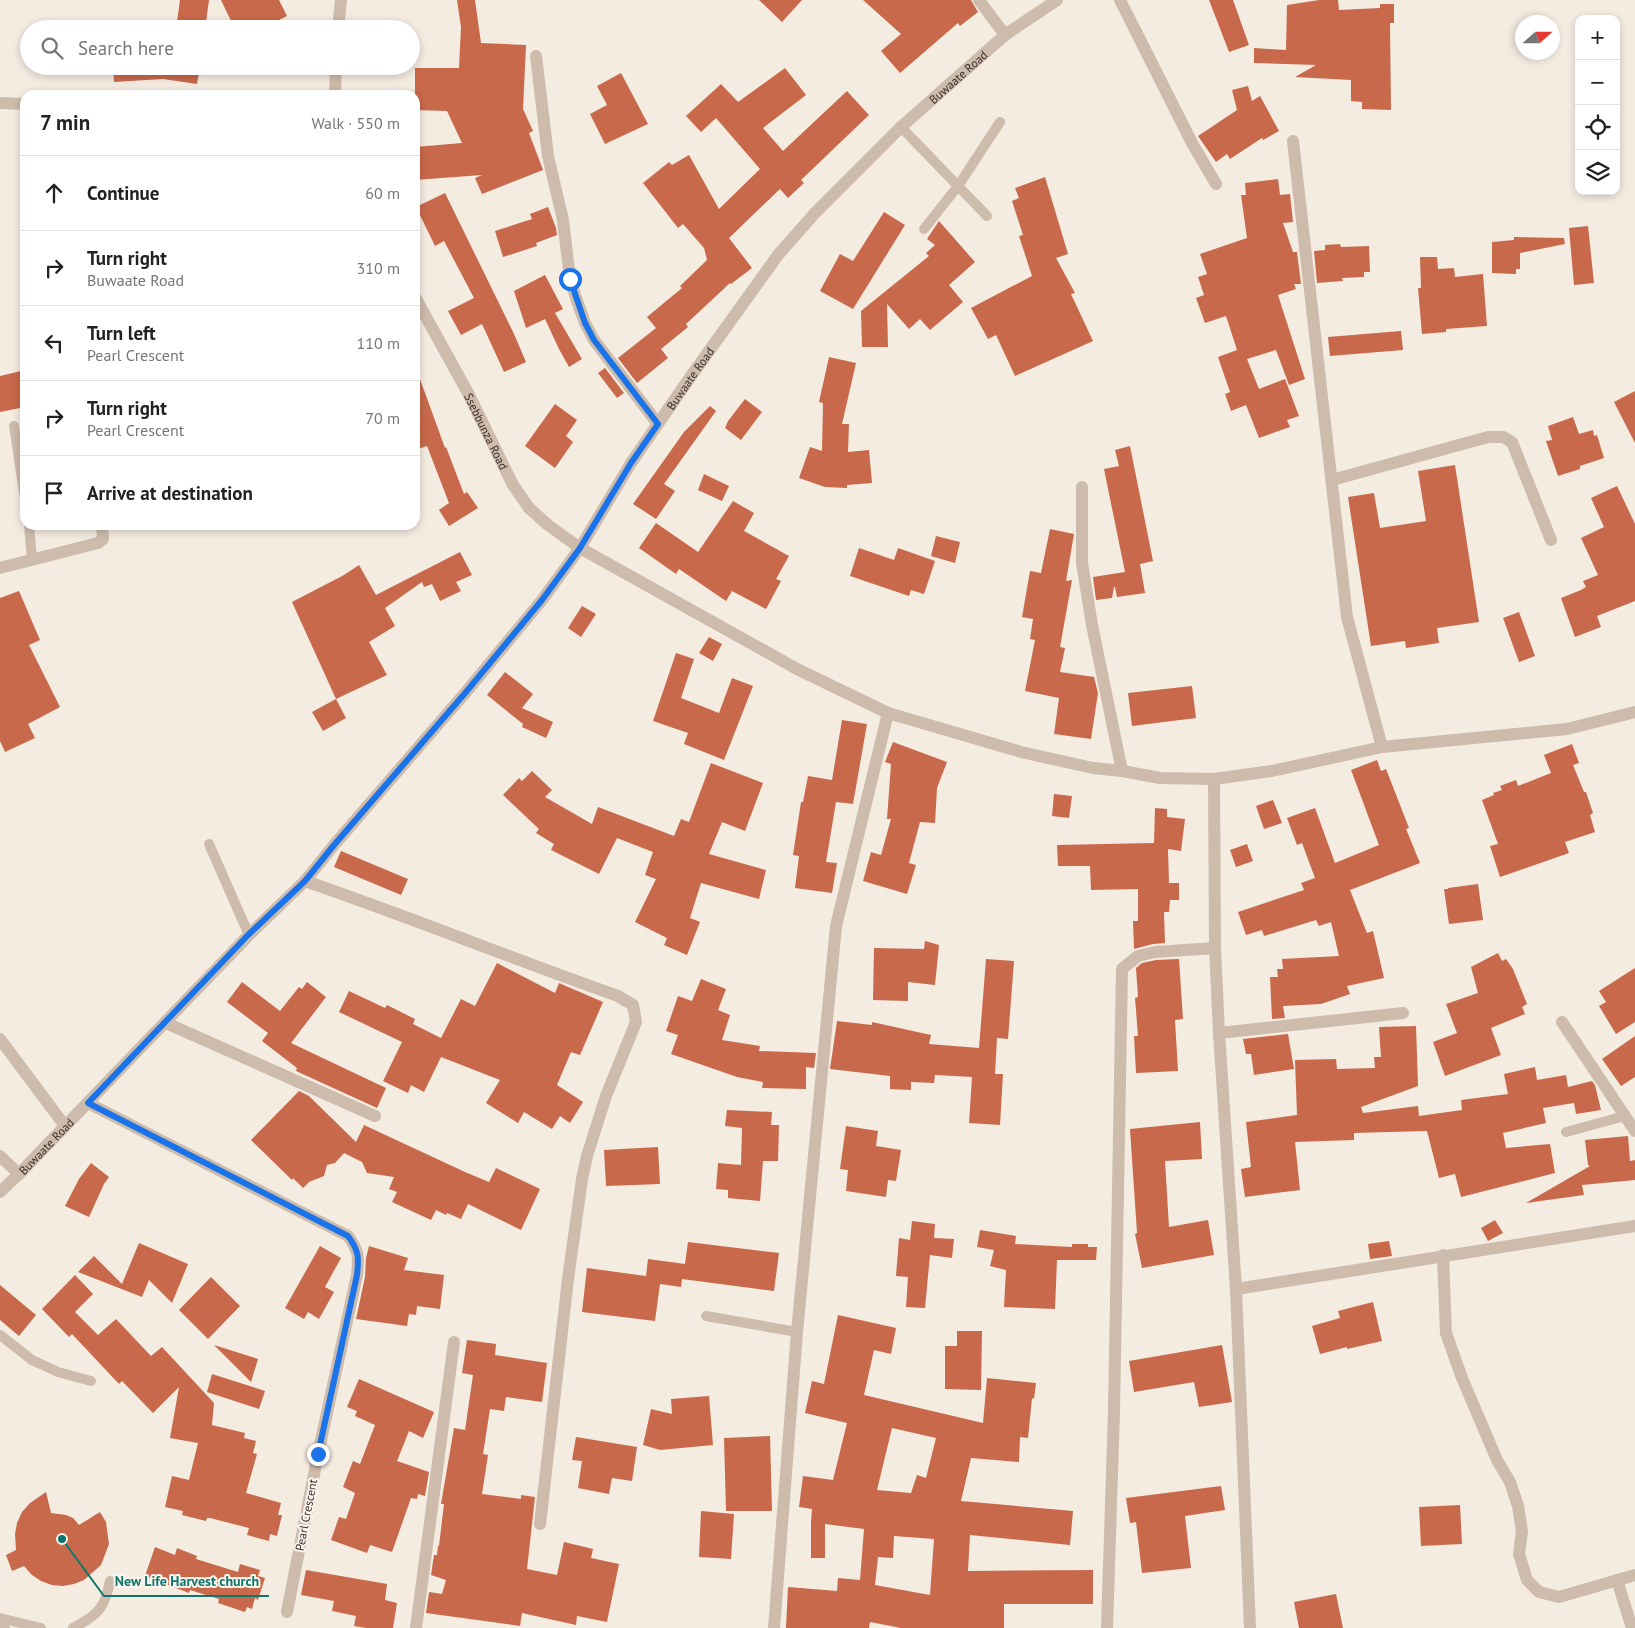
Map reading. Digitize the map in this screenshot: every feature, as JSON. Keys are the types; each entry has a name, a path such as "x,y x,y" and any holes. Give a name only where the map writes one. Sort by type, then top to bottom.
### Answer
{"street":[{"path":"339,20 342,0"},
{"path":"979,0 1005,35"},
{"name":"Buwaate Road","path":"0,1192 166,1023 248,935 305,881 504,646 542,600 580,548 631,463 778,255 828,200 901,127 1005,35 1057,0"},
{"path":"1120,0 1192,143 1216,184"},
{"path":"536,56 548,156 563,220 570,279 576,298 585,323 594,340 658,424"},
{"path":"335,90 336,75"},
{"path":"0,103 20,104"},
{"path":"1293,141 1347,617 1382,747"},
{"name":"Ssebbunza Road","path":"420,306 468,392 513,485 529,508 548,525 580,548 796,669 888,713 1021,752 1093,768 1160,778 1214,779 1272,771 1382,747 1567,729 1635,712"},
{"path":"1332,480 1488,437 1503,437 1512,442 1551,540"},
{"path":"1082,487 1082,563 1092,625 1122,771"},
{"path":"0,568 98,543 103,539 102,530"},
{"path":"774,1628 797,1332 836,926 888,713"},
{"path":"1214,779 1215,948 1236,1289 1250,1628"},
{"path":"305,881 398,913 516,960 618,996 632,1005 636,1022 606,1096 587,1156 582,1179 568,1279 540,1524"},
{"path":"1107,1628 1114,1411 1122,969 1138,956 1155,952 1215,948"},
{"path":"1219,1033 1403,1013"},
{"path":"1562,1022 1635,1131"},
{"path":"166,1023 375,1116"},
{"path":"0,1039 65,1126"},
{"name":"Pearl Crescent","path":"88,1103 341,1232 348,1236 356,1246 359,1256 357,1275 318,1454 287,1612"},
{"path":"0,1156 19,1174"},
{"path":"1236,1289 1635,1226"},
{"path":"1443,1255 1446,1333 1462,1378 1498,1460 1510,1482 1518,1506 1522,1532 1519,1554 1526,1580 1540,1592 1559,1597 1635,1575"},
{"path":"416,1628 454,1342"},
{"path":"1617,1580 1632,1628"}],"lane":[{"path":"924,229 958,186 1000,122"},
{"path":"901,127 987,216"},
{"path":"14,426 20,466"},
{"path":"29,530 32,560"},
{"path":"209,844 248,935"},
{"path":"1566,1132 1625,1116"},
{"path":"706,1316 797,1332"},
{"path":"0,1335 32,1360 58,1372 91,1381"},
{"path":"73,1628 94,1616 106,1599 110,1581"},
{"path":"1,1625 41,1628"}],"building":[{"path":"180,0 209,0 206,20 177,20"},
{"path":"221,0 279,0 287,16 279,20 231,20"},
{"path":"457,0 475,0 481,43 526,45 523,109 533,131 529,133 543,170 482,194 475,178 482,175 420,180 420,147 462,143 447,111 420,110 420,90 415,90 415,75 420,75 420,68 459,68 461,27"},
{"path":"759,0 802,0 782,22"},
{"path":"863,0 971,0 978,12 960,26 958,23 900,73 881,51 901,34"},
{"path":"1209,0 1233,0 1249,45 1229,52"},
{"path":"1319,0 1338,0 1339,10 1380,8 1380,4 1394,4 1394,23 1390,23 1391,110 1362,109 1362,102 1351,101 1351,80 1295,77 1316,65 1254,63 1254,48 1286,50 1287,5"},
{"path":"785,68 806,95 763,128 783,151 847,91 869,115 801,180 804,183 788,198 780,189 729,238 752,268 730,283 686,324 688,327 661,349 668,358 637,383 618,358 656,328 647,317 682,288 680,286 707,260 704,248 683,224 678,228 643,183 669,162 672,165 689,155 719,209 760,169 716,118 701,132 686,116 721,84 738,102"},
{"path":"621,73 648,124 605,144 590,114 607,105 597,86"},
{"path":"114,75 198,75 197,84 163,79 114,82"},
{"path":"1248,86 1252,101 1260,96 1279,131 1263,140 1262,138 1230,159 1227,154 1216,162 1198,136 1237,110 1232,90"},
{"path":"1045,177 1068,254 1056,258 1075,293 1071,294 1093,341 1015,376 996,335 988,339 971,308 1032,276 1019,236 1023,235 1012,201 1019,198 1015,188"},
{"path":"1278,179 1280,195 1290,194 1293,222 1283,223 1293,252 1297,252 1301,284 1294,284 1296,289 1278,295 1305,379 1289,385 1276,350 1247,359 1259,389 1285,379 1299,416 1287,420 1290,427 1259,438 1246,405 1231,411 1225,394 1230,392 1218,357 1237,350 1226,316 1205,323 1196,298 1204,295 1198,277 1207,274 1200,254 1247,238 1241,195 1246,195 1245,183"},
{"path":"445,193 526,362 504,372 482,324 461,335 448,311 474,298 444,241 435,246 420,215 420,205"},
{"path":"548,207 557,235 536,243 537,246 503,257 495,231 532,219 530,214"},
{"path":"884,212 905,225 853,309 820,291 840,254 853,261"},
{"path":"939,221 975,262 949,285 963,302 930,330 920,319 909,329 887,304 888,347 862,347 861,311 929,256 926,253 935,245 927,239"},
{"path":"1588,226 1594,283 1574,285 1569,228"},
{"path":"1514,237 1564,238 1565,244 1520,253 1520,269 1516,269 1516,274 1492,273 1492,242 1514,240"},
{"path":"1340,244 1341,247 1369,246 1370,272 1364,272 1364,277 1342,278 1343,281 1317,283 1314,251 1325,250 1325,245"},
{"path":"1420,257 1437,257 1438,269 1454,268 1455,277 1483,274 1487,326 1446,329 1446,332 1422,334 1418,288 1421,288"},
{"path":"545,275 563,309 555,313 582,359 569,367 545,319 526,328 514,291"},
{"path":"1401,331 1403,350 1330,356 1328,337"},
{"path":"829,357 856,363 842,424 849,424 848,452 869,450 872,483 847,485 847,488 825,487 799,478 810,447 822,451 823,403 819,402"},
{"path":"605,368 624,393 617,398 598,373"},
{"path":"20,371 20,408 0,412 0,376"},
{"path":"420,379 464,494 467,492 478,508 449,526 439,510 449,503 427,446 420,448"},
{"path":"1635,391 1635,443 1614,402"},
{"path":"745,399 762,412 741,440 725,428 728,421"},
{"path":"555,404 577,420 566,436 573,442 555,468 525,446"},
{"path":"710,406 716,411 664,484 675,491 656,519 633,504 684,432"},
{"path":"1573,417 1579,434 1593,430 1594,436 1597,435 1604,458 1558,476 1546,441 1552,440 1548,426"},
{"path":"1130,446 1153,561 1140,564 1145,593 1117,597 1114,587 1112,598 1096,600 1093,577 1125,572 1104,469 1119,466 1115,450"},
{"path":"1455,465 1479,622 1437,628 1439,643 1406,648 1405,641 1371,646 1348,497 1374,493 1380,528 1426,521 1418,471"},
{"path":"704,474 729,486 722,501 698,490"},
{"path":"1617,486 1635,524 1635,601 1597,616 1601,627 1575,637 1561,598 1586,587 1583,581 1598,575 1581,538 1604,527 1591,498"},
{"path":"733,501 754,513 744,531 789,556 776,579 781,581 766,609 732,591 726,601 679,569 676,574 639,548 656,523 698,552"},
{"path":"1050,529 1074,534 1066,581 1072,580 1060,647 1065,648 1060,672 1094,677 1098,693 1091,739 1054,734 1059,698 1025,691 1035,640 1030,639 1033,619 1022,617 1030,571 1041,573"},
{"path":"936,536 960,542 955,563 931,556"},
{"path":"859,548 894,560 898,548 935,561 924,594 911,590 909,596 850,576"},
{"path":"460,552 472,575 456,582 461,591 440,601 432,584 424,587 422,582 385,608 395,626 369,642 387,675 336,699 292,602 344,575 359,565 376,595"},
{"path":"19,591 40,640 29,645 60,707 28,724 35,738 5,752 0,741 0,598"},
{"path":"582,606 596,614 581,637 568,628"},
{"path":"1519,612 1535,656 1519,662 1503,618"},
{"path":"709,637 722,644 713,661 699,653"},
{"path":"676,653 694,659 681,698 719,713 732,678 753,686 724,760 684,744 688,733 653,721"},
{"path":"505,672 533,694 522,708 553,722 546,738 522,727 523,724 487,695"},
{"path":"1192,686 1196,718 1132,726 1128,693"},
{"path":"336,699 346,718 323,731 312,712"},
{"path":"842,720 867,724 853,804 836,802 826,862 837,863 832,893 795,888 799,856 793,855 801,802 803,802 808,776 832,780"},
{"path":"893,742 947,762 937,788 935,823 920,822 909,863 916,865 907,894 863,881 871,852 881,855 891,819 887,819 891,764 885,762"},
{"path":"1572,744 1579,763 1573,765 1584,792 1586,792 1593,813 1590,815 1595,832 1565,842 1569,853 1500,877 1490,846 1498,844 1482,800 1502,790 1500,786 1516,780 1518,786 1551,773 1544,755"},
{"path":"1377,760 1381,771 1386,769 1409,828 1406,829 1420,863 1350,890 1367,933 1373,931 1384,978 1347,986 1350,994 1321,1004 1283,1006 1285,1018 1272,1019 1270,977 1278,977 1277,969 1283,969 1282,959 1339,956 1331,922 1319,926 1316,920 1264,936 1262,930 1246,935 1238,912 1304,890 1301,883 1315,878 1302,843 1297,845 1287,818 1315,808 1335,863 1379,845 1351,770"},
{"path":"711,763 763,783 745,831 722,822 709,854 766,870 759,899 701,883 690,918 700,922 687,955 664,945 667,938 635,922 656,879 645,875 653,852 617,838 599,874 551,850 554,844 536,833 539,829 503,795 519,778 522,781 532,771 552,790 545,797 592,824 598,807 674,836 681,819 689,822"},
{"path":"1054,794 1072,796 1069,818 1052,816"},
{"path":"1273,800 1282,823 1264,829 1256,806"},
{"path":"1155,808 1167,809 1167,817 1185,819 1181,851 1168,849 1169,883 1179,883 1179,900 1170,900 1169,912 1164,912 1165,943 1134,949 1133,921 1138,921 1138,889 1091,890 1090,866 1058,866 1057,845 1154,843"},
{"path":"1247,844 1253,861 1236,867 1230,850"},
{"path":"341,851 408,879 401,895 334,867"},
{"path":"1478,884 1483,920 1449,924 1444,889"},
{"path":"925,941 939,945 935,985 908,982 908,1001 873,1000 874,948 924,949"},
{"path":"1498,953 1502,961 1506,959 1513,969 1527,1004 1522,1007 1525,1014 1491,1028 1501,1055 1445,1076 1433,1042 1457,1033 1446,1004 1478,993 1471,967"},
{"path":"986,959 1014,961 1008,1039 997,1038 995,1074 1003,1074 1000,1125 969,1123 972,1077 935,1075 934,1083 911,1082 911,1090 890,1089 890,1076 830,1069 837,1021 872,1025 872,1022 931,1035 929,1044 979,1048"},
{"path":"1179,959 1183,1019 1175,1020 1178,1071 1136,1073 1134,1036 1138,1036 1135,998 1138,997 1136,968 1142,963 1156,960"},
{"path":"497,963 555,993 559,983 603,1002 580,1055 571,1052 557,1085 583,1102 570,1123 560,1116 552,1129 524,1112 518,1123 486,1103 500,1080 441,1057 424,1092 411,1085 408,1093 383,1081 402,1042 339,1012 349,991 385,1008 387,1005 415,1019 413,1024 441,1038 461,999 475,1006"},
{"path":"1635,968 1635,1022 1616,1034 1599,1006 1606,1002 1599,991"},
{"path":"701,979 726,989 718,1010 730,1015 722,1040 760,1046 759,1051 816,1053 814,1068 806,1067 806,1089 762,1088 763,1082 737,1077 671,1054 678,1035 666,1031 678,996 692,1001"},
{"path":"242,982 280,1011 299,987 302,989 307,982 326,997 291,1043 386,1088 377,1108 296,1071 297,1068 262,1041 268,1033 227,1002"},
{"path":"1416,1026 1418,1086 1361,1107 1363,1113 1418,1106 1419,1116 1462,1110 1461,1100 1508,1094 1504,1074 1535,1067 1537,1080 1566,1075 1568,1087 1592,1081 1595,1085 1601,1110 1576,1114 1574,1103 1543,1108 1546,1123 1503,1133 1506,1148 1550,1144 1555,1173 1461,1197 1455,1174 1439,1178 1427,1131 1354,1133 1354,1140 1295,1142 1300,1190 1245,1197 1241,1169 1251,1167 1246,1122 1297,1115 1295,1060 1336,1059 1337,1069 1375,1068 1374,1057 1381,1057 1379,1027"},
{"path":"1288,1034 1294,1069 1254,1075 1251,1054 1246,1054 1243,1039"},
{"path":"1635,1036 1635,1077 1621,1086 1602,1059"},
{"path":"299,1091 309,1096 356,1142 364,1125 489,1182 496,1168 540,1189 521,1230 468,1204 461,1219 436,1210 431,1220 392,1202 397,1192 389,1189 394,1177 367,1173 362,1162 344,1153 335,1163 327,1165 324,1176 309,1182 303,1188 293,1178 292,1180 251,1140"},
{"path":"727,1110 772,1112 771,1125 779,1125 778,1161 763,1161 760,1201 728,1198 728,1190 716,1189 718,1163 741,1165 742,1128 725,1126"},
{"path":"1200,1122 1202,1159 1165,1161 1169,1227 1208,1220 1214,1255 1142,1268 1135,1234 1137,1233 1130,1129"},
{"path":"846,1126 878,1131 876,1146 901,1150 896,1181 888,1180 886,1197 846,1191 848,1170 840,1169"},
{"path":"1628,1136 1630,1161 1635,1160 1635,1180 1582,1185 1584,1195 1526,1203 1590,1166 1588,1165 1585,1140"},
{"path":"658,1147 660,1184 606,1186 604,1150"},
{"path":"91,1163 109,1177 89,1217 65,1206 79,1179"},
{"path":"1495,1220 1503,1233 1488,1241 1481,1228"},
{"path":"912,1221 935,1224 934,1238 954,1239 952,1258 930,1255 925,1308 906,1307 908,1277 896,1276 899,1238 910,1240"},
{"path":"980,1230 1016,1236 1015,1244 1072,1247 1072,1244 1088,1244 1088,1247 1097,1247 1096,1260 1057,1260 1055,1309 1004,1307 1006,1270 990,1266 994,1250 977,1247"},
{"path":"1389,1241 1392,1256 1370,1259 1368,1244"},
{"path":"688,1242 779,1253 774,1291 682,1279 681,1287 660,1284 655,1321 582,1312 587,1268 646,1276 648,1259 685,1264"},
{"path":"139,1243 188,1264 172,1303 149,1280 142,1297 78,1272 94,1256 122,1284"},
{"path":"320,1246 341,1258 325,1287 334,1292 319,1319 308,1312 304,1319 285,1308"},
{"path":"369,1246 408,1258 404,1270 444,1275 440,1309 417,1306 416,1315 409,1314 407,1326 356,1319"},
{"path":"75,1275 93,1294 75,1312 98,1335 116,1319 151,1356 162,1347 214,1403 212,1425 245,1433 244,1438 256,1441 253,1453 257,1454 246,1493 281,1503 278,1515 282,1515 277,1536 270,1534 269,1541 247,1535 249,1528 210,1518 207,1518 206,1521 182,1515 183,1511 165,1507 172,1476 189,1480 198,1443 170,1438 179,1387 153,1413 122,1381 119,1384 72,1334 69,1337 42,1309"},
{"path":"211,1277 240,1306 208,1339 179,1310"},
{"path":"0,1285 36,1315 19,1336 0,1320"},
{"path":"1373,1302 1382,1341 1320,1354 1312,1326 1340,1318 1338,1311"},
{"path":"838,1315 896,1328 891,1354 874,1350 864,1395 983,1423 987,1378 1036,1383 1034,1399 1032,1398 1028,1438 1020,1437 1019,1462 971,1458 961,1501 1073,1511 1070,1545 970,1535 968,1571 1093,1570 1093,1604 1004,1604 1004,1628 901,1628 870,1622 869,1628 786,1628 788,1587 837,1591 838,1578 860,1580 864,1529 825,1524 825,1558 811,1558 812,1509 799,1507 803,1476 833,1480 847,1423 805,1413 812,1381 824,1384","holes":["892,1428 936,1438 926,1478 917,1475 911,1493 877,1490","894,1536 934,1539 930,1595 875,1585 878,1557 893,1558"]},
{"path":"957,1331 982,1331 981,1390 945,1389 945,1346 957,1346"},
{"path":"467,1340 496,1344 495,1355 547,1363 542,1402 506,1397 504,1411 490,1409 483,1454 488,1455 482,1494 521,1499 521,1495 535,1497 527,1569 557,1575 564,1542 593,1549 591,1558 619,1564 607,1622 577,1616 576,1625 522,1613 520,1626 426,1613 429,1592 442,1594 446,1580 431,1575 434,1555 437,1555 439,1546 444,1504 441,1504 454,1428 465,1430 473,1375 462,1373"},
{"path":"214,1345 258,1359 251,1382"},
{"path":"1222,1345 1232,1402 1199,1407 1194,1382 1134,1392 1129,1361"},
{"path":"212,1374 265,1391 259,1409 207,1392"},
{"path":"359,1379 434,1412 423,1438 409,1431 397,1461 429,1472 425,1496 418,1494 417,1499 411,1498 392,1552 370,1545 367,1553 331,1540 339,1517 346,1519 355,1493 343,1487 353,1461 360,1464 375,1425 355,1416 357,1411 347,1407"},
{"path":"709,1396 713,1445 660,1450 643,1445 651,1409 672,1414 671,1399"},
{"path":"770,1436 772,1511 726,1511 724,1438"},
{"path":"576,1437 637,1447 632,1481 612,1478 609,1494 578,1488 582,1461 572,1460"},
{"path":"1221,1486 1225,1510 1185,1516 1191,1568 1142,1573 1136,1522 1130,1523 1126,1498"},
{"path":"46,1492 51,1513 73,1518 79,1525 100,1512 106,1522 109,1544 101,1565 84,1580 74,1584 52,1585 32,1575 24,1566 12,1571 6,1555 16,1550 15,1534 22,1512 30,1503"},
{"path":"1460,1505 1462,1544 1421,1546 1419,1507"},
{"path":"701,1511 734,1514 731,1559 699,1557"},
{"path":"155,1547 175,1555 177,1548 197,1556 196,1559 238,1572 240,1564 260,1570 258,1576 265,1578 258,1600 255,1598 252,1609 247,1607 245,1612 218,1603 219,1599 190,1590 189,1593 145,1576"},
{"path":"306,1570 387,1584 385,1600 397,1603 393,1628 354,1626 356,1616 332,1611 334,1601 301,1595"},
{"path":"1336,1594 1343,1628 1299,1628 1294,1602"}],"place":[{"name":"New Life Harvest church","path":"62,1539"}],"route":[{"path":"318,1454 357,1275 359,1256 356,1246 348,1236 88,1103 248,935 305,881 466,692 542,600 580,548 631,463 658,424 594,340 585,323 570,279"}]}
